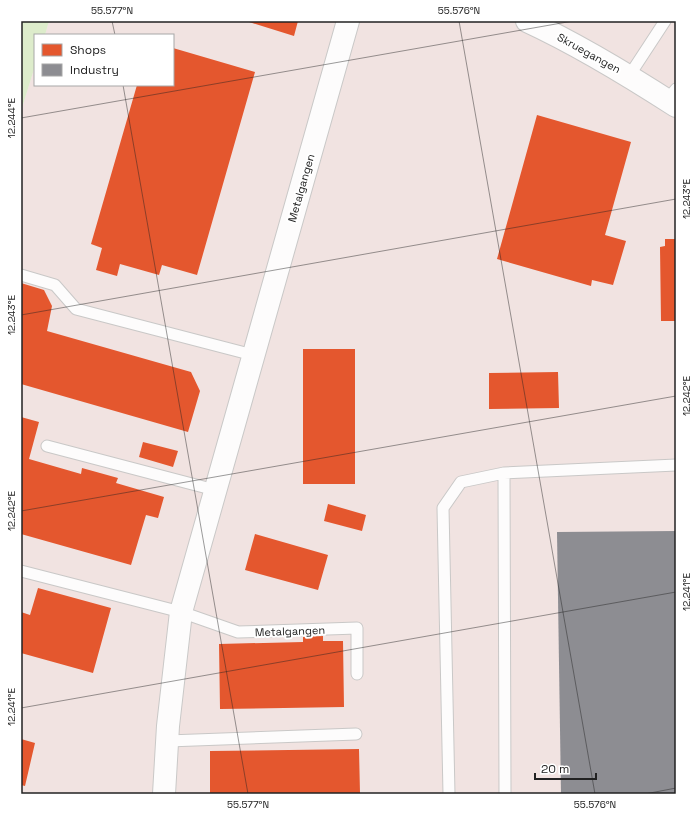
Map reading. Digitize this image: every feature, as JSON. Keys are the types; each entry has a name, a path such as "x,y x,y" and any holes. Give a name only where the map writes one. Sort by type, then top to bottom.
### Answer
{"street":[{"name":"Metalgangen","path":"164,794 174,664 181,612 348,21"},
{"name":"Skruegangen","path":"527,21 563,38 629,76 673,98"}],"lane":[{"name":"Skruegangen","path":"629,76 665,21"},
{"path":"21,275 55,284 76,309 253,355"},
{"path":"46,446 215,490"},
{"path":"449,794 443,508 461,482 504,473 676,465"},
{"path":"504,473 506,794"},
{"name":"Metalgangen","path":"21,571 181,612 238,632 357,628 358,674"},
{"path":"168,741 356,734"}],"shaded area":[{"path":"49,21 676,21 676,794 21,794 21,111 34,69 34,86 174,86 174,34 45,34"}],"green space":[{"path":"21,21 49,21 45,34 34,34 34,69 21,111"}],"building: Shops":[{"path":"246,21 298,21 294,36"},
{"path":"174,48 255,72 197,275 162,265 159,275 120,264 117,276 96,270 102,248 91,244 137,86 174,86"},
{"path":"537,115 631,142 605,235 626,241 613,285 592,280 591,286 497,259"},
{"path":"665,239 676,239 676,321 661,321 660,247 665,246"},
{"path":"21,283 44,290 52,306 47,331 191,372 200,391 188,432 21,384"},
{"path":"303,349 355,349 355,484 303,484"},
{"path":"558,372 559,408 489,409 489,373"},
{"path":"21,417 39,422 29,459 81,474 82,468 118,478 116,483 164,497 158,518 146,515 131,565 21,534"},
{"path":"143,442 178,451 173,467 139,457"},
{"path":"328,504 366,515 362,531 324,521"},
{"path":"255,534 328,555 318,590 245,570"},
{"path":"38,588 111,608 93,673 21,653 21,612 30,615"},
{"path":"323,636 323,641 343,641 344,707 220,709 219,644 303,642 303,637"},
{"path":"21,739 35,743 25,786 21,785"},
{"path":"359,749 360,793 210,794 210,751"}],"building: Industry":[{"path":"676,531 676,794 561,794 557,532"}]}
